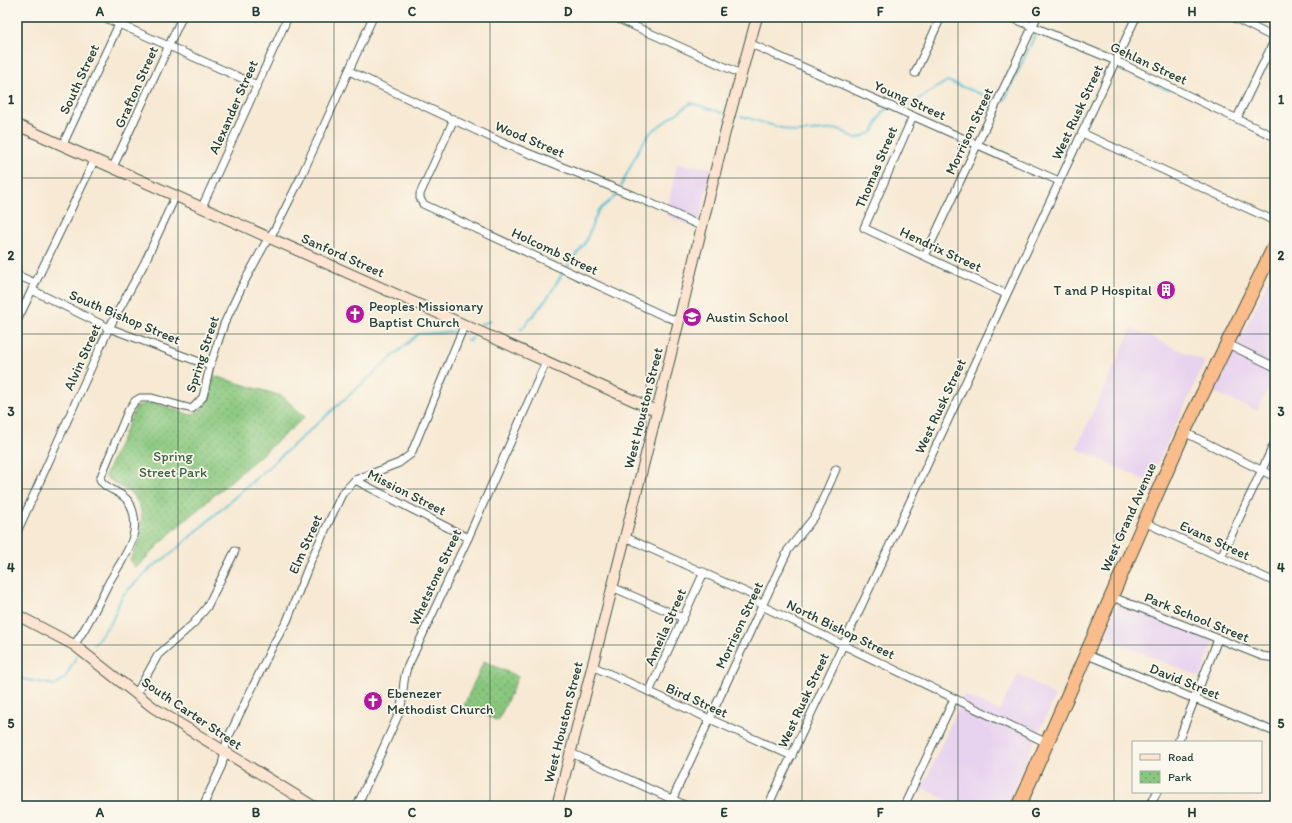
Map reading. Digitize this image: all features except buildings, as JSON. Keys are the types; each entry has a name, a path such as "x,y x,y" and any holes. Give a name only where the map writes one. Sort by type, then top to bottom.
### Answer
{"highway":[{"name":"West Grand Avenue","path":"1019,806 1110,596 1184,432 1226,343 1273,253"}],"street":[{"path":"103,17 257,85"},
{"name":"Grafton Street","path":"113,167 182,17"},
{"name":"Alexander Street","path":"202,207 288,17"},
{"name":"Spring Street","path":"74,645 90,623 108,584 127,552 133,536 134,514 129,502 122,494 102,483 100,479 128,411 135,401 146,397 192,409 204,397 210,366 224,324 300,179 373,17"},
{"path":"614,17 741,74"},
{"name":"West Houston Street","path":"557,806 741,74 757,17"},
{"path":"914,73 941,17"},
{"name":"Gehlan Street","path":"1010,17 1116,61 1275,137"},
{"name":"Morrison Street","path":"925,256 1036,17"},
{"name":"West Rusk Street","path":"768,806 1136,17"},
{"path":"1233,17 1275,38 1237,118"},
{"name":"South Street","path":"63,144 119,24"},
{"name":"Young Street","path":"749,43 1059,181"},
{"name":"Wood Street","path":"349,71 507,144 639,198 703,227"},
{"name":"Thomas Street","path":"864,228 913,116"},
{"name":"Holcomb Street","path":"454,119 420,194 421,202 427,207 666,317 680,321"},
{"name":"Sanford Street","path":"17,125 63,144 464,326 657,411"},
{"path":"1082,133 1275,221"},
{"path":"17,321 95,159"},
{"name":"Alvin Street","path":"17,532 110,328 144,264 176,195"},
{"name":"Hendrix Street","path":"864,228 1006,294"},
{"name":"South Bishop Street","path":"17,274 33,286 110,328 210,366"},
{"name":"Elm Street","path":"203,806 222,765 227,740 273,645 287,621 311,560 338,501 344,490 355,480 399,463 411,454 464,326"},
{"path":"1226,343 1275,367"},
{"name":"Whetstone Street","path":"357,806 400,711 403,680 407,668 468,538 546,362"},
{"path":"1184,432 1275,477"},
{"path":"1221,557 1275,442"},
{"name":"Morrison Street","path":"673,798 791,544 818,510 836,469"},
{"name":"Mission Street","path":"355,480 468,538"},
{"name":"Evans Street","path":"1144,522 1275,582"},
{"name":"North Bishop Street","path":"625,537 750,594 762,606 843,643 954,699 1047,743"},
{"path":"136,694 158,655 193,624 207,607 234,551"},
{"name":"Ameila Street","path":"649,692 704,572"},
{"path":"612,587 683,618"},
{"name":"Park School Street","path":"1110,596 1262,656 1275,658"},
{"name":"South Carter Street","path":"17,615 74,645 159,712 313,806"},
{"path":"1178,741 1218,639"},
{"name":"David Street","path":"1086,654 1275,732"},
{"name":"Bird Street","path":"592,666 709,720 792,756"},
{"path":"904,806 954,699"},
{"path":"571,753 673,798 687,806"},
{"path":"1150,806 1156,793"}],"shaded area":[{"path":"677,164 713,168 697,229 666,215"},
{"path":"1275,267 1275,354 1272,361 1275,363 1275,375 1257,411 1214,392"},
{"path":"17,284 26,288 17,307"},
{"path":"1132,328 1205,362 1149,482 1076,448"},
{"path":"1119,601 1215,641 1200,677 1104,637"},
{"path":"1019,674 1055,696 1006,806 960,806 922,788 964,695 999,711"}],"green space":[{"name":"Spring Street Park","path":"214,376 282,396 305,417 175,529 136,568 130,560 137,545 141,529 142,521 139,505 132,495 105,476 136,407 151,402 191,415 198,412 206,404 210,395"},
{"path":"484,661 518,677 498,721 464,705"}],"waterway":[{"path":"1002,102 1005,99 1036,33 1107,62"},
{"path":"1119,68 1168,90"},
{"path":"908,106 947,81 994,99"},
{"path":"621,186 640,147 651,132 691,103 723,113"},
{"path":"741,116 795,132 839,129 856,139 873,132 883,111 888,109"},
{"path":"567,267 585,243 598,211 617,195"},
{"path":"520,328 522,329 548,297 562,274"},
{"path":"481,324 491,321"},
{"path":"94,644 112,621 122,596 152,567 171,554 418,334 453,332"},
{"path":"467,340 470,342 472,338"},
{"path":"17,678 55,685 65,678 77,656"}],"place":[{"name":"T and P Hospital","path":"1166,290"},
{"name":"Peoples Missionary Baptist Church","path":"355,314"},
{"name":"Austin School","path":"692,317"},
{"name":"Ebenezer Methodist Church","path":"373,701"}]}
